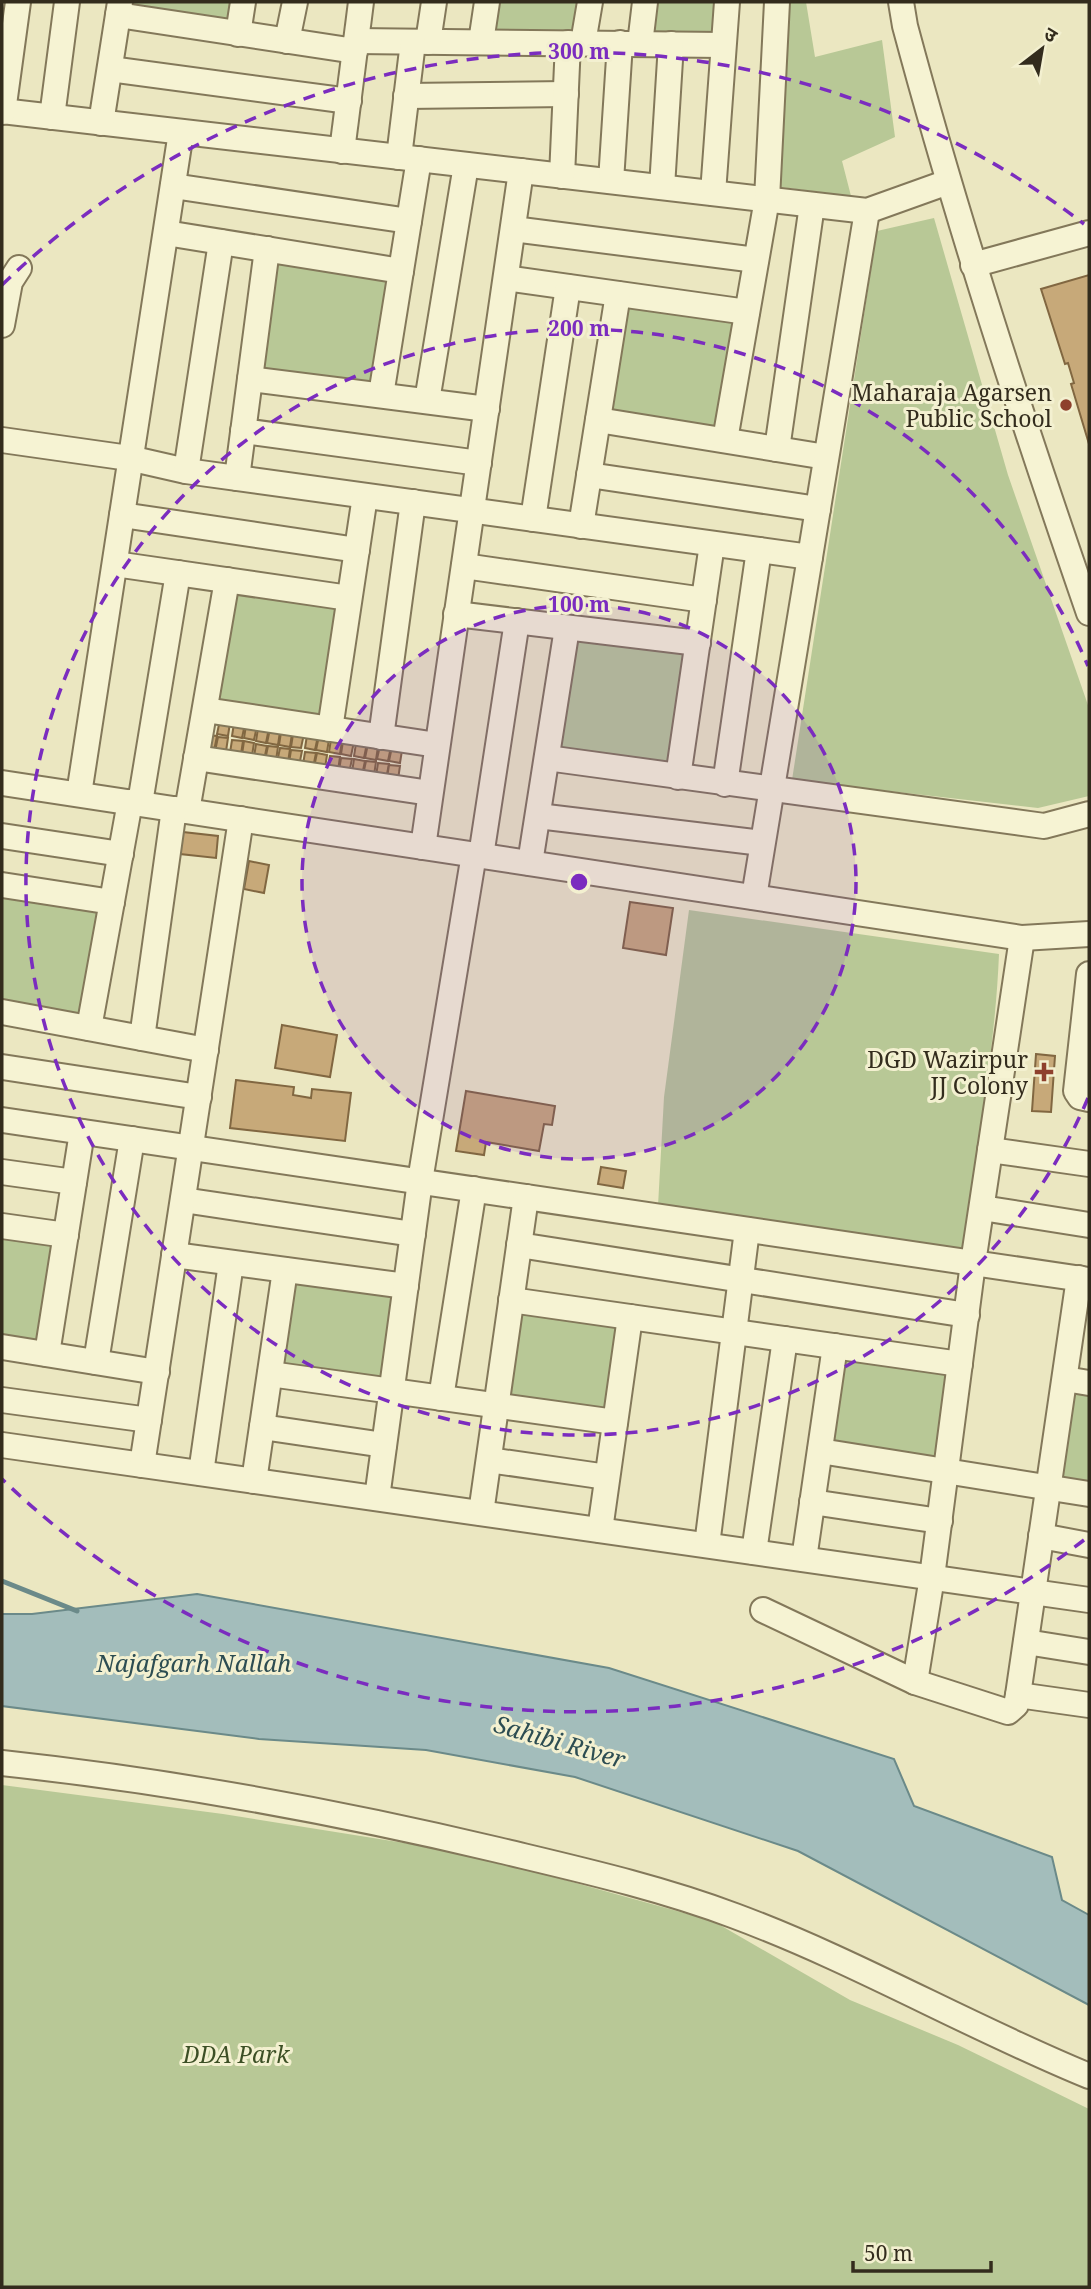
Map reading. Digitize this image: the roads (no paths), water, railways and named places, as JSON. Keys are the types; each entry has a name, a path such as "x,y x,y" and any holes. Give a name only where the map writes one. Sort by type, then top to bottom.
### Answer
{"street":[{"path":"18,2 3,112 867,211 948,182"},
{"path":"52,117 67,2"},
{"path":"238,34 243,2"},
{"path":"287,41 295,2"},
{"path":"342,151 361,2"},
{"path":"381,395 409,221 406,96 434,2"},
{"path":"481,42 487,2"},
{"path":"562,176 566,94 576,43 590,2"},
{"path":"611,181 630,44 645,2"},
{"path":"713,193 727,2"},
{"path":"725,440 767,199 777,2"},
{"path":"900,2 948,182 1005,371 1089,613"},
{"path":"101,123 119,9 238,34 356,46 420,42 723,44"},
{"path":"662,187 671,44"},
{"path":"110,69 349,101"},
{"path":"406,96 566,94"},
{"path":"79,794 181,132"},
{"path":"427,401 467,165"},
{"path":"422,847 521,171"},
{"path":"173,186 409,221"},
{"path":"777,449 812,205"},
{"path":"754,897 867,211"},
{"path":"513,229 756,260"},
{"path":"166,233 401,271"},
{"path":"973,265 1089,233"},
{"path":"186,471 221,242"},
{"path":"237,478 267,249"},
{"path":"2,324 10,282 19,268"},
{"path":"506,278 747,312"},
{"path":"533,519 568,287"},
{"path":"581,526 618,294"},
{"path":"250,379 486,409"},
{"path":"598,420 826,457"},
{"path":"243,431 478,463"},
{"path":"2,440 129,458 186,471 810,557"},
{"path":"589,475 818,509"},
{"path":"330,729 365,496"},
{"path":"381,737 413,502"},
{"path":"122,516 357,550"},
{"path":"678,777 712,544"},
{"path":"725,784 759,550"},
{"path":"115,564 349,598"},
{"path":"464,566 704,600"},
{"path":"89,1028 178,573"},
{"path":"142,1038 181,810 196,758 227,580"},
{"path":"456,614 698,643"},
{"path":"377,1498 420,1181 517,621"},
{"path":"530,863 567,628"},
{"path":"205,710 437,745"},
{"path":"196,758 430,793"},
{"path":"547,758 771,791 1044,826 1089,814"},
{"path":"2,783 1022,938 1089,934"},
{"path":"538,816 762,843"},
{"path":"142,1465 241,819"},
{"path":"2,836 121,854"},
{"path":"2,885 112,902"},
{"path":"915,1682 940,1521 973,1263 1022,938"},
{"path":"1089,974 1084,1058 1076,1091 1080,1097 1089,1098"},
{"path":"2,1012 206,1050"},
{"path":"2,1067 199,1097"},
{"path":"2,1120 1084,1279 1065,1379 1016,1705 1008,1712 915,1682 763,1610"},
{"path":"47,1354 82,1132"},
{"path":"96,1362 132,1139"},
{"path":"990,1150 1089,1164"},
{"path":"2,1172 74,1182"},
{"path":"440,1398 474,1189"},
{"path":"481,1513 526,1197"},
{"path":"183,1200 413,1234"},
{"path":"982,1208 1089,1225"},
{"path":"2,1226 66,1235"},
{"path":"707,1545 747,1230"},
{"path":"519,1245 967,1315"},
{"path":"174,1255 406,1286"},
{"path":"201,1473 231,1263"},
{"path":"254,1481 285,1270"},
{"path":"511,1300 960,1364"},
{"path":"600,1530 630,1317"},
{"path":"754,1552 785,1339"},
{"path":"804,1559 835,1346"},
{"path":"2,1347 157,1372"},
{"path":"270,1374 615,1422"},
{"path":"1065,1379 1089,1383"},
{"path":"2,1400 149,1420"},
{"path":"262,1427 384,1445"},
{"path":"2,1445 1089,1600"},
{"path":"820,1451 1089,1494"},
{"path":"489,1460 607,1477"},
{"path":"812,1502 940,1521"},
{"path":"1041,1536 1089,1545"},
{"path":"1026,1642 1089,1652"},
{"path":"1018,1695 1089,1705"},
{"path":"2,1763 113,1775 385,1823 595,1873 731,1914 795,1939 1089,2076"}],"water":[{"name":"Najafgarh Nallah","path":"197,1594 609,1668 894,1759 914,1806 1052,1857 1062,1900 1089,1915 1089,2005 798,1851 575,1777 426,1750 259,1739 2,1706 2,1614 32,1614"}],"waterway":[{"path":"2,1581 77,1611"}],"place":[{"name":"Maharaja Agarsen Public School","path":"1066,405"},
{"name":"DGD Wazirpur JJ Colony","path":"1044,1072"}],"water label":[{"name":"Sahibi River","path":"560,1741"}],"park label":[{"name":"DDA Park","path":"236,2054"}]}
